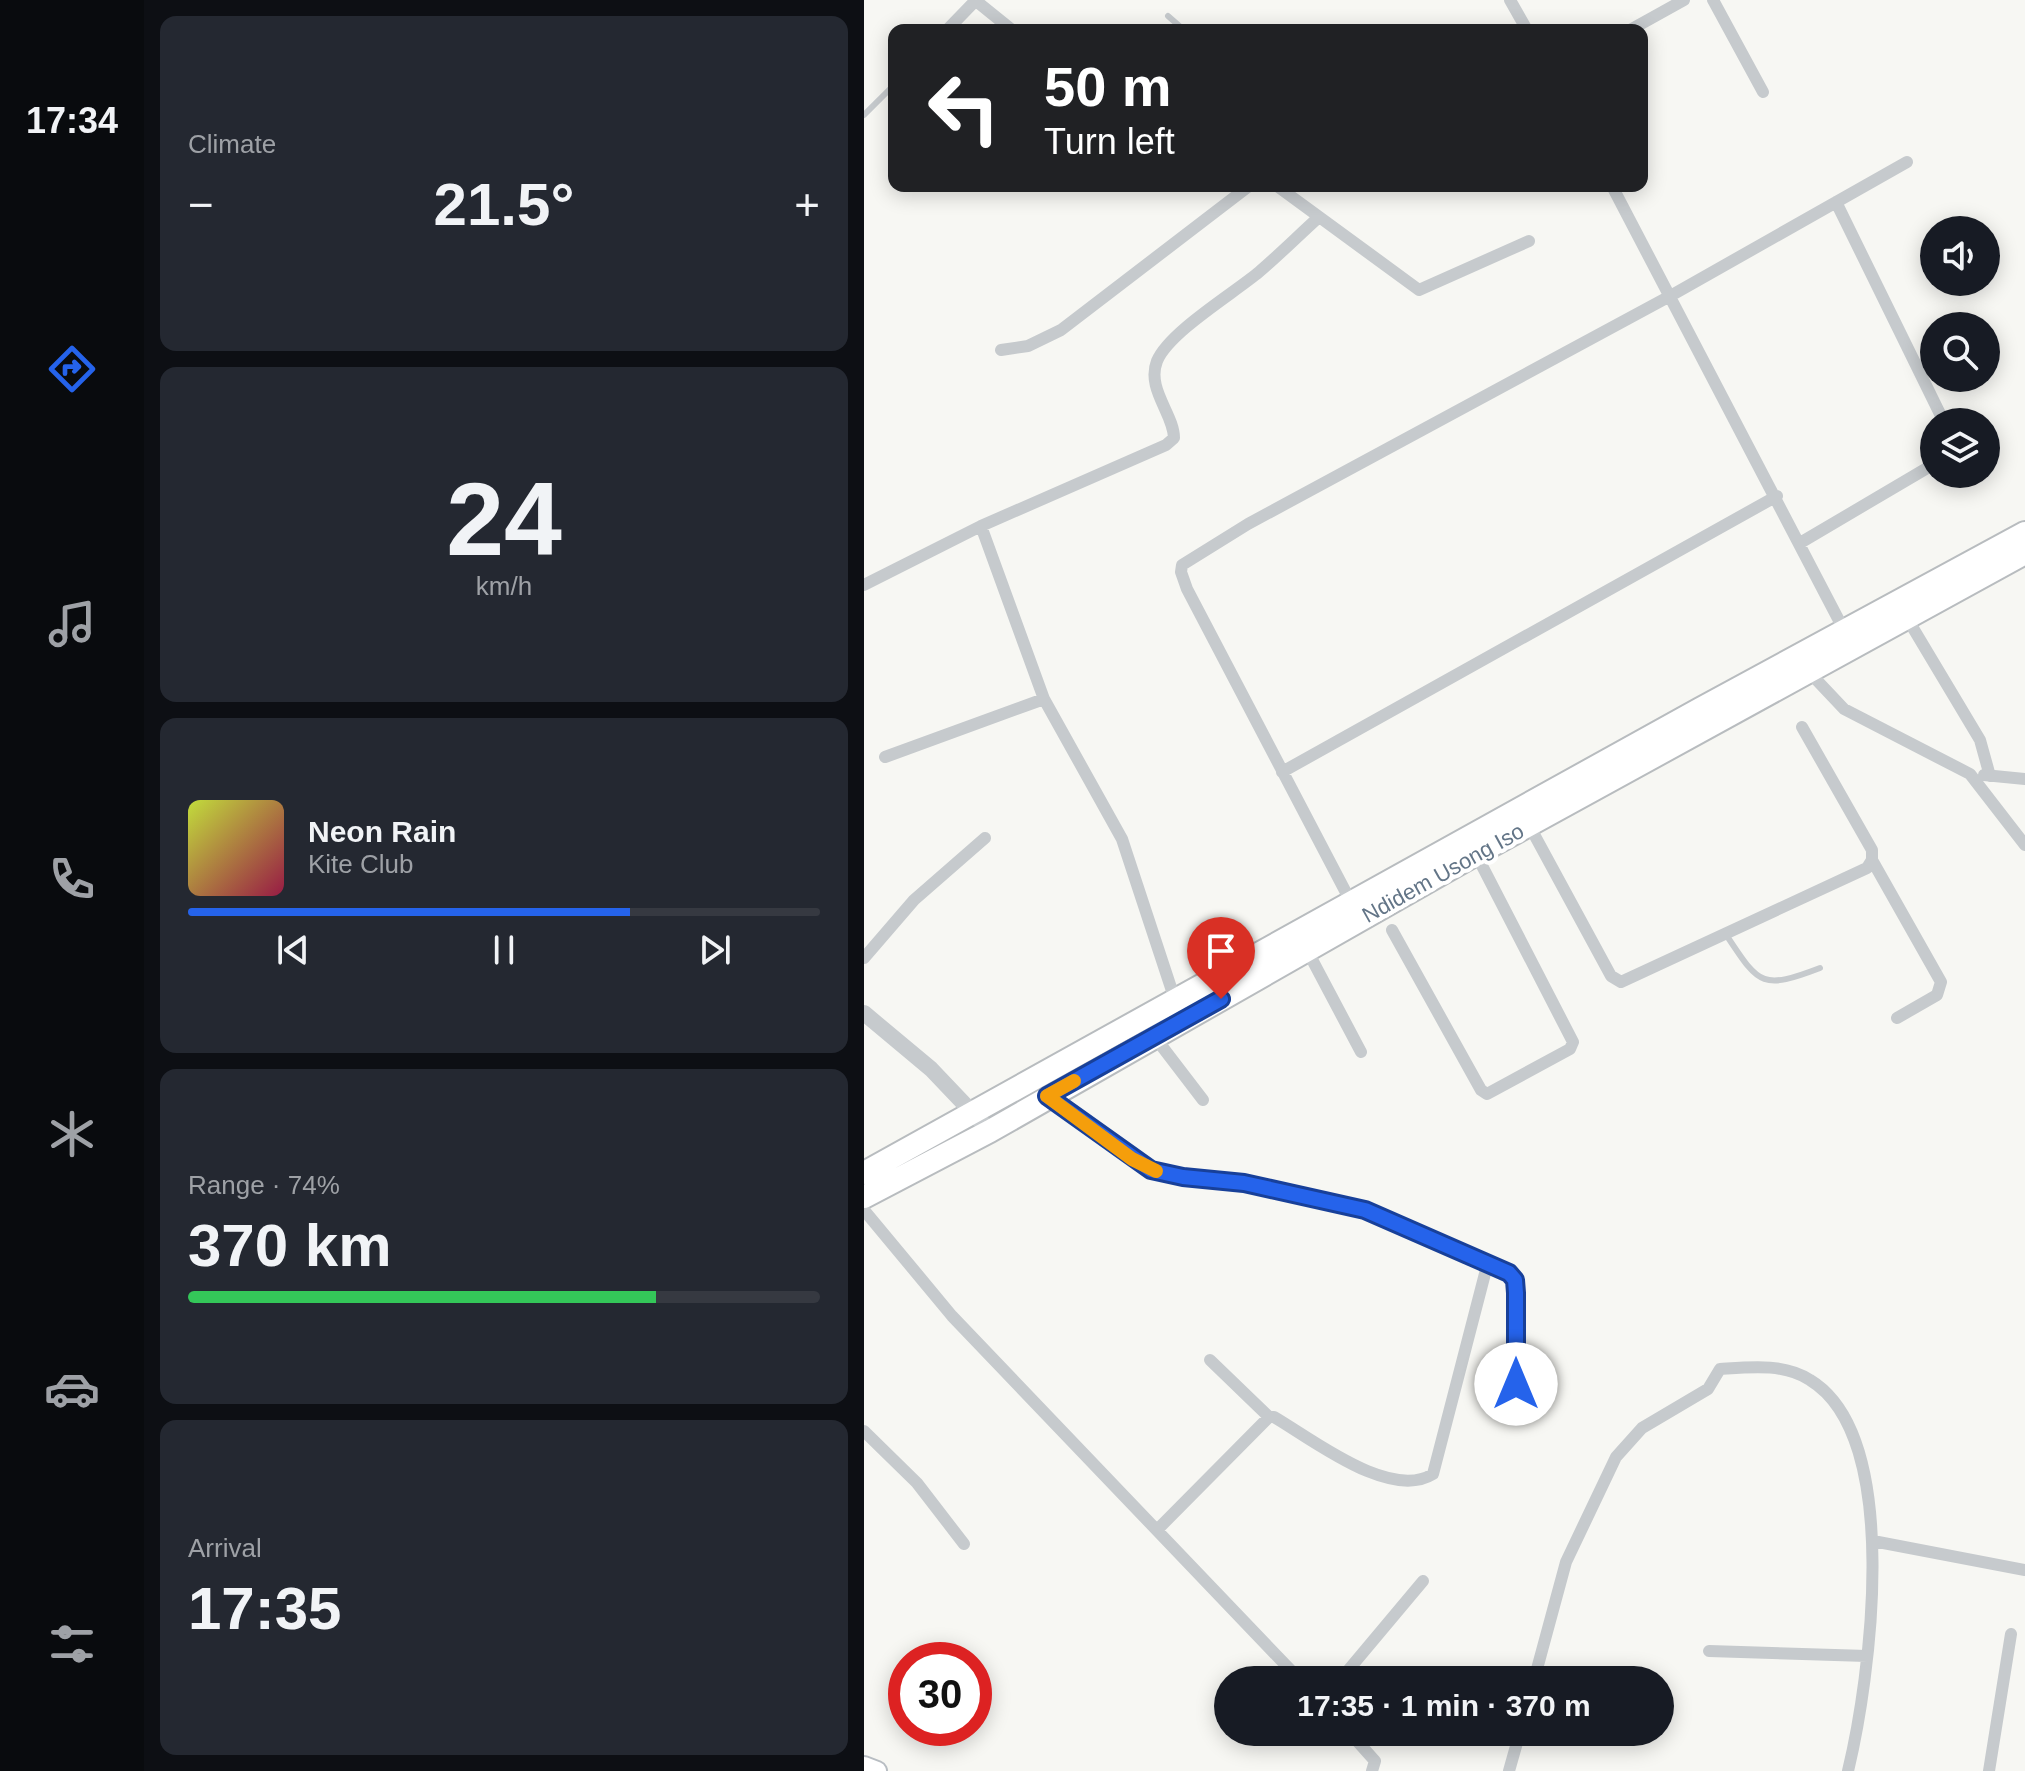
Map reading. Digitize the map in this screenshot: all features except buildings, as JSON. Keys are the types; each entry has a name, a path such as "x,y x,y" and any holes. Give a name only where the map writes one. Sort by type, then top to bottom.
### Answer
{"highway":[{"name":"Ndidem Usong Iso","path":"864,1197 1176,1003 2025,533"},
{"name":"Ndidem Usong Iso","path":"864,1173 1047,1096 1476,854 2025,553"}],"main road":[{"path":"864,1766 877,1771"}],"street":[{"path":"953,24 976,0 1005,24"},
{"path":"1510,0 1524,24"},
{"path":"1641,24 1684,0"},
{"path":"1713,0 1763,92"},
{"path":"1352,904 1187,589 1181,572 1185,561 1672,295 1907,162"},
{"path":"1001,350 1028,346 1061,330 1241,192"},
{"path":"1285,192 1419,290 1529,241"},
{"path":"1615,192 1777,496 1845,632"},
{"path":"1836,202 1937,408"},
{"path":"864,585 981,526 1166,445 1174,438 1174,430 1162,407 1156,379 1157,361 1197,319 1259,272 1319,217"},
{"path":"1800,543 1920,472"},
{"path":"1282,772 1777,496"},
{"path":"981,526 1044,699 1122,839 1176,1003"},
{"path":"1907,618 1980,740 1990,776"},
{"path":"1809,672 1844,709 1970,774 2025,779"},
{"path":"885,757 1044,699"},
{"path":"1802,727 1872,850 1872,860 1941,982 1937,995 1897,1018"},
{"path":"1970,774 2025,845"},
{"path":"1529,825 1611,976 1621,982 1867,868 1872,860"},
{"path":"864,958 914,900 985,838"},
{"path":"1392,930 1481,1090 1487,1094 1570,1049 1573,1042 1476,854"},
{"path":"1307,950 1361,1052"},
{"path":"864,1013 931,1069 983,1122"},
{"path":"1154,1036 1203,1100"},
{"path":"1047,1096 1151,1170 1183,1177 1244,1183 1365,1210 1488,1262 1515,1280 1516,1415"},
{"path":"864,1210 952,1316 1287,1666"},
{"path":"1210,1360 1269,1417 1274,1417 1371,1474 1408,1482 1433,1474 1488,1262"},
{"path":"1538,1666 1566,1562 1616,1457 1642,1428 1708,1389 1720,1369 1758,1367 1788,1371 1810,1379 1830,1396 1852,1428 1873,1541 1867,1656 1848,1771"},
{"path":"1157,1530 1269,1417"},
{"path":"864,1431 917,1483 964,1544"},
{"path":"1873,1541 2025,1570"},
{"path":"1352,1666 1423,1581"},
{"path":"1989,1771 2011,1634"},
{"path":"1709,1651 1867,1656"},
{"path":"1363,1746 1375,1761 1372,1771"},
{"path":"1509,1771 1516,1746"}],"lane":[{"path":"1168,16 1177,24"},
{"path":"864,115 888,91"},
{"path":"1725,933 1750,971 1767,982 1784,981 1820,968"}],"slow traffic":[{"path":"1074,1081 1047,1096 1132,1159 1156,1171"}],"route":[{"path":"1221,999 1047,1096 1151,1170 1183,1177 1244,1183 1365,1210 1509,1273 1515,1280 1516,1293 1516,1384"}]}
